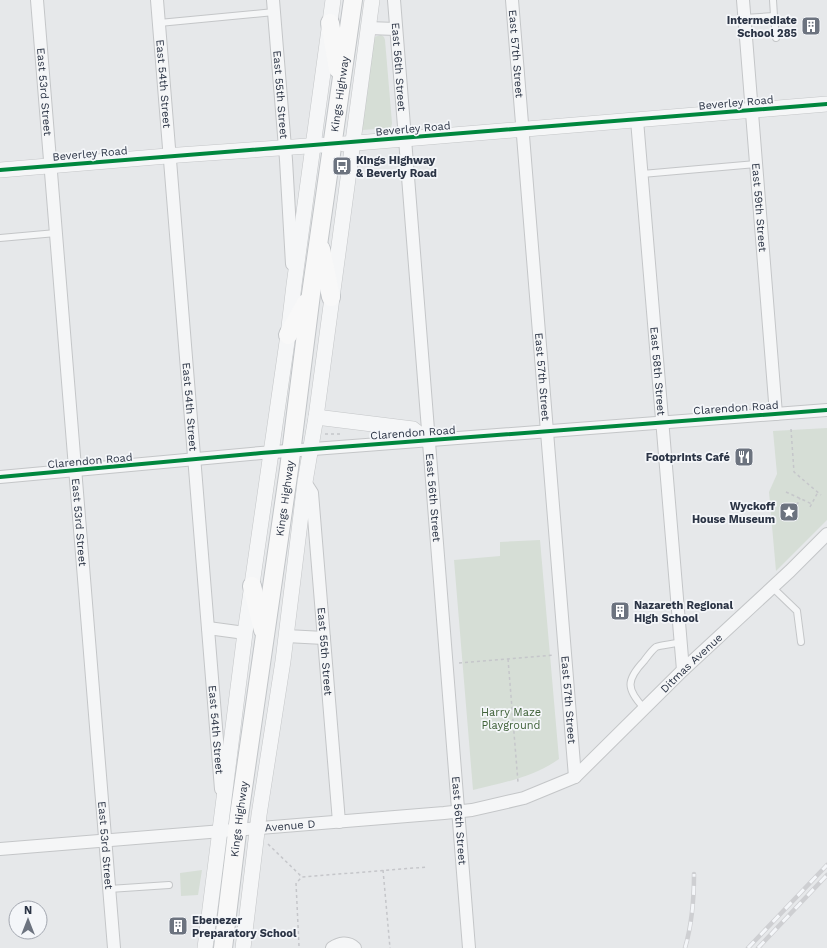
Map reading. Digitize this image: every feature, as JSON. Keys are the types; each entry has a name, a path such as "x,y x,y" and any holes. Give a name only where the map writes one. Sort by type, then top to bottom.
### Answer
{"main road":[{"name":"Kings Highway","path":"223,948 229,831 265,640 292,451 311,294 332,144 354,5"},
{"path":"330,23 341,83"},
{"path":"319,237 331,297"},
{"path":"288,335 311,294"},
{"path":"252,586 265,640"}],"street":[{"name":"East 53rd Street","path":"37,0 114,948"},
{"name":"East 54th Street","path":"157,0 223,812"},
{"name":"Kings Highway","path":"205,948 229,831 223,812 245,633 288,335 333,0"},
{"name":"Kings Highway","path":"242,948 261,835 310,450 316,417 372,0"},
{"name":"East 56th Street","path":"394,0 469,948"},
{"name":"East 57th Street","path":"512,0 575,777"},
{"name":"East 59th Street","path":"743,0 776,414"},
{"name":"East 55th Street","path":"273,6 285,148 294,285"},
{"path":"368,28 396,28"},
{"name":"Beverley Road","path":"0,170 404,139 827,104"},
{"name":"East 58th Street","path":"637,120 683,670"},
{"name":"Clarendon Road","path":"0,478 292,451 827,410"},
{"path":"316,417 413,429 428,441"},
{"name":"East 55th Street","path":"306,482 312,493 339,822"},
{"name":"Ditmas Avenue","path":"575,777 683,670 827,534"},
{"path":"208,628 245,633"},
{"path":"286,636 324,638"},
{"name":"Avenue D","path":"0,849 229,831 261,835 339,822 459,811 524,798 575,777"},
{"path":"332,948 336,945 345,943 355,948"}],"lane":[{"path":"773,0 776,38"},
{"path":"159,23 273,6"},
{"path":"744,18 774,16"},
{"path":"642,174 756,164"},
{"path":"0,238 56,233"},
{"path":"772,587 797,611 801,642"},
{"path":"644,708 635,698 633,693 631,679 634,672 656,648 680,642"},
{"path":"109,889 169,885"}],"path":[{"path":"791,429 794,472 821,495"},
{"path":"786,492 812,504"},
{"path":"810,507 818,492"},
{"path":"797,505 800,498"},
{"path":"459,663 554,655"},
{"path":"508,659 518,782"},
{"path":"261,835 302,877"},
{"path":"300,946 296,883 302,877 427,867"},
{"path":"384,870 390,948"}],"green space":[{"path":"381,35 385,40 392,123 391,128 362,130 359,129 374,37"},
{"path":"827,428 827,520 776,571 769,492 777,474 773,431"},
{"name":"Harry Maze Playground","path":"540,540 559,759 528,775 473,790 454,560 500,556 500,542"},
{"path":"202,870 198,895 181,896 180,873"}],"railway":[{"path":"748,948 827,865"},
{"path":"685,948 692,912 694,874"},
{"path":"758,948 827,875"}],"cycle path":[{"path":"0,170 827,104"},
{"path":"0,477 261,453 827,410"}],"place":[{"name":"Intermediate School 285","path":"811,26"},
{"name":"Kings Highway & Beverly Road","path":"342,166"},
{"name":"Footprints Café","path":"744,457"},
{"name":"Wyckoff House Museum","path":"789,512"},
{"name":"Nazareth Regional High School","path":"620,611"},
{"name":"Ebenezer Preparatory School","path":"178,926"}]}
